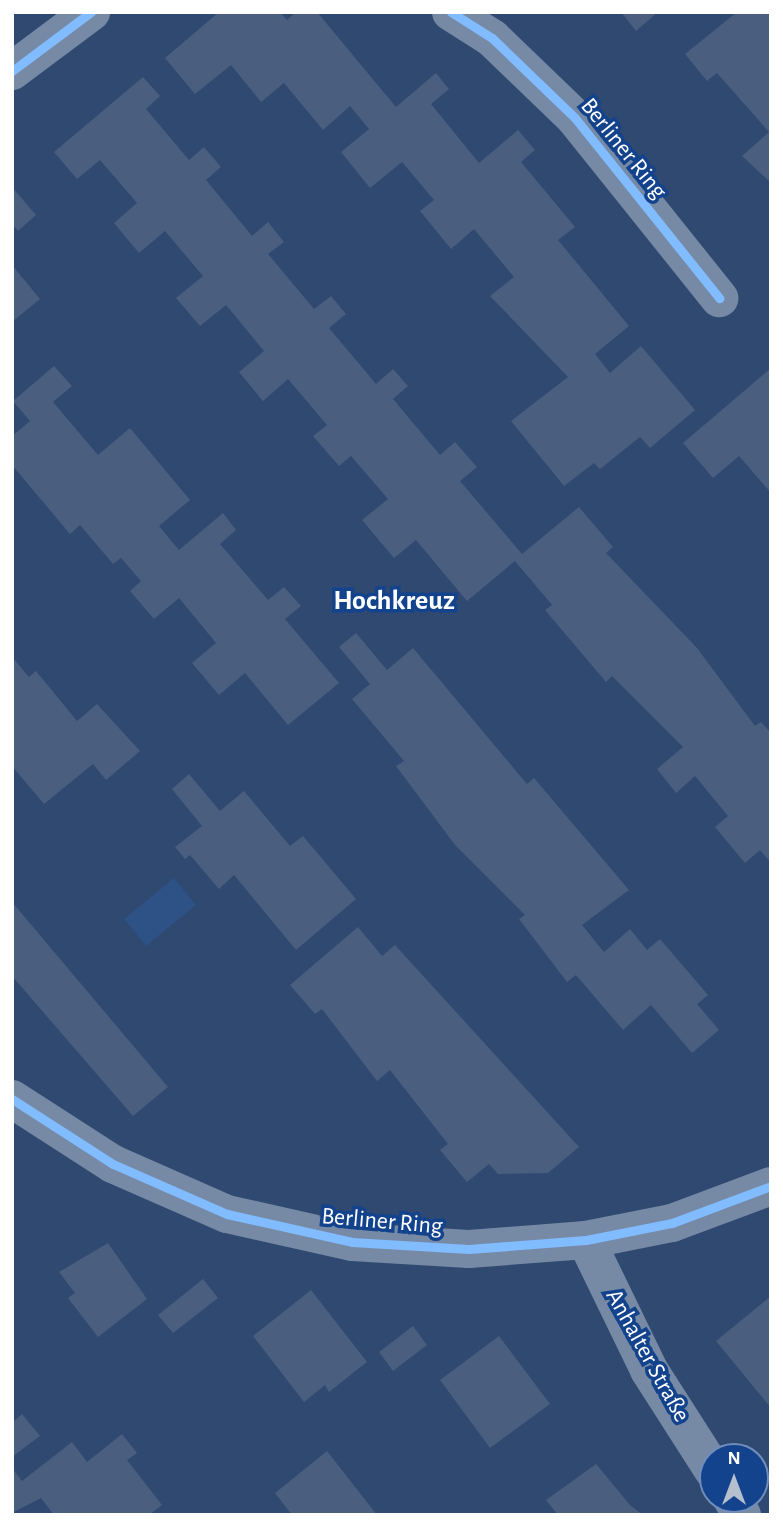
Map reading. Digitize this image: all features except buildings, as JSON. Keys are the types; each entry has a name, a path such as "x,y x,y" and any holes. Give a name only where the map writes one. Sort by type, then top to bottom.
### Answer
{"street":[{"path":"12,71 91,12"},
{"name":"Berliner Ring","path":"450,12 492,38 575,118 719,298"},
{"name":"Berliner Ring","path":"12,1099 113,1164 227,1214 312,1236 469,1249 586,1240 672,1223 771,1186"},
{"name":"Anhalter Straße","path":"586,1240 649,1370 699,1448"}],"water":[{"path":"174,878 196,905 146,946 124,919"}],"cycle path":[{"path":"12,71 91,12"},
{"path":"451,12 492,38 575,118 719,298"},
{"path":"12,1099 113,1164 227,1214 352,1242 469,1249 586,1240 672,1223 771,1186"}],"district":[{"name":"Hochkreuz","path":"394,601"}]}
